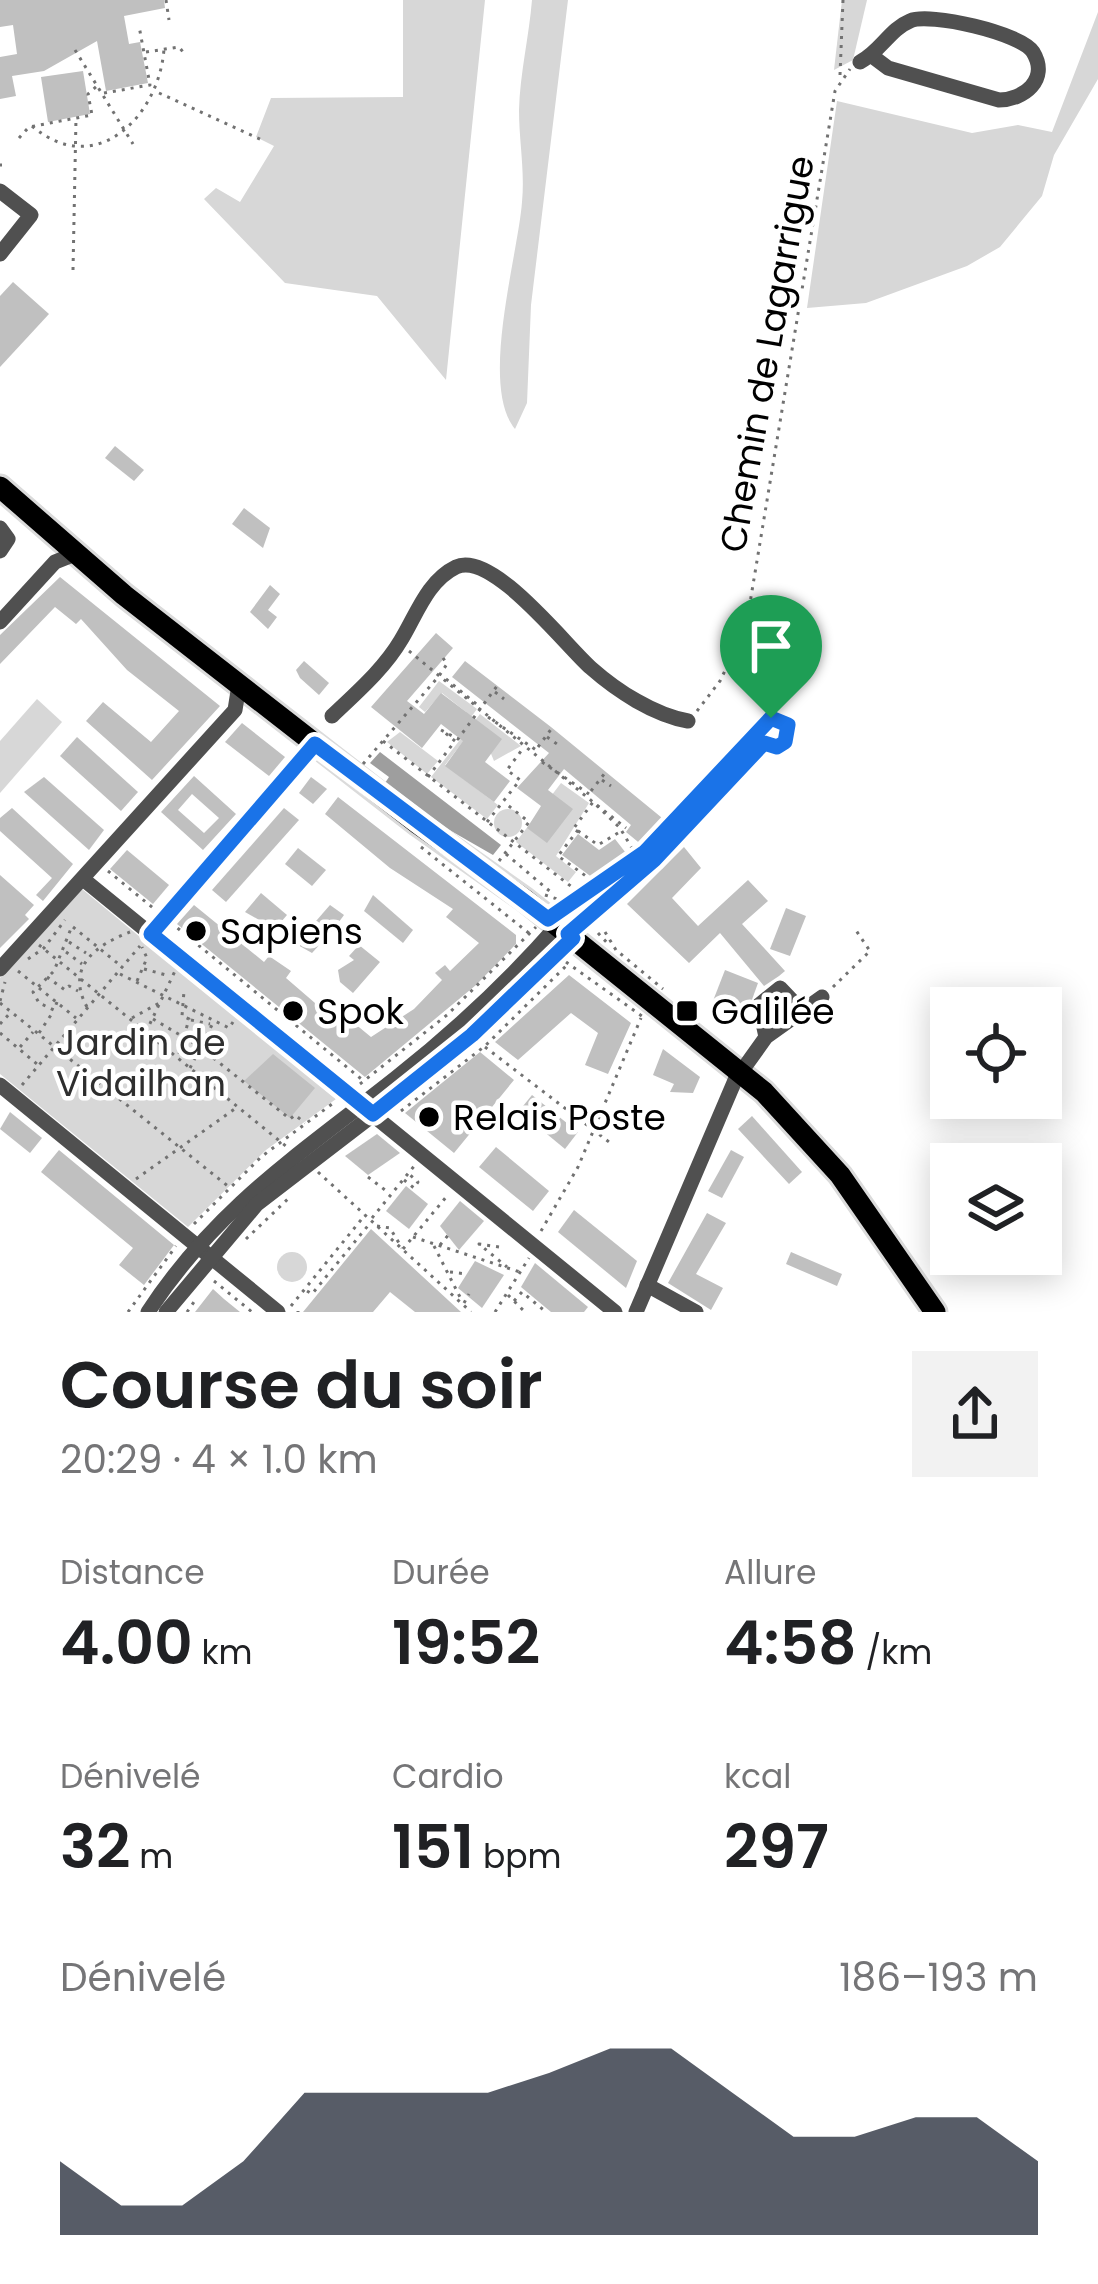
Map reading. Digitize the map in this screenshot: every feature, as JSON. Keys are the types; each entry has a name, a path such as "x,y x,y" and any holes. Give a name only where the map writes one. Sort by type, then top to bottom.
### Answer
{"main road":[{"path":"0,487 75,554 239,685 560,923 740,1072 811,1139 935,1312"}],"street":[{"path":"922,17 1018,41 1033,52 1038,70 1031,90 1018,100 999,100 866,59 904,22 922,17"},
{"path":"0,191 31,215 0,254"},
{"path":"0,528 8,539 0,551"},
{"path":"0,622 55,562 75,554"},
{"path":"332,716 400,642 418,604 456,567 470,564 496,574 595,672 664,717 688,721"},
{"path":"7,966 35,932 59,916 83,878 235,710 239,685"},
{"path":"771,718 788,725 788,739 777,747 764,743 761,726 771,718"},
{"path":"148,1312 188,1239 485,1002 560,923 654,860 764,743"},
{"path":"83,878 145,936 181,958 615,1312"},
{"path":"766,1037 759,1005 780,988 800,1009"},
{"path":"636,1312 740,1072 766,1037 822,997"},
{"path":"0,1085 188,1239 207,1264 285,1309"},
{"path":"166,1312 360,1103"},
{"path":"647,1286 696,1312"}],"path":[{"path":"166,0 169,20"},
{"name":"Chemin de Lagarrigue","path":"688,721 720,681 741,638 840,77 843,0"},
{"path":"101,93 150,85 139,26"},
{"path":"32,126 75,143 124,130 157,92 164,49"},
{"path":"75,50 133,144"},
{"path":"144,52 183,52"},
{"path":"840,77 866,59"},
{"path":"19,138 32,126 92,115 88,94 97,86"},
{"path":"157,92 262,140"},
{"path":"73,270 76,118"},
{"path":"741,638 760,657 771,718"},
{"path":"409,651 534,751"},
{"path":"358,770 439,676 448,664 443,658"},
{"path":"428,777 455,741 441,727 458,739 495,689 504,699"},
{"path":"487,716 588,795 623,828 636,855"},
{"path":"534,751 552,728"},
{"path":"546,736 556,744"},
{"path":"383,741 582,895"},
{"path":"19,1089 145,936 315,744"},
{"path":"487,823 520,780 507,770 525,746"},
{"path":"588,795 603,776 611,786"},
{"path":"496,864 529,822 503,802"},
{"path":"593,802 574,827 598,845 623,828"},
{"path":"578,830 558,856 597,884"},
{"path":"634,862 645,852"},
{"path":"505,853 560,923"},
{"path":"97,862 373,1088"},
{"path":"360,1103 364,1082 447,1015 530,934 560,923 616,875"},
{"path":"7,966 44,948 59,916 71,907"},
{"path":"59,916 123,967"},
{"path":"54,1010 33,996 64,951 72,926"},
{"path":"822,997 870,951 854,929"},
{"path":"35,932 33,940 278,1140"},
{"path":"605,932 616,950 671,996"},
{"path":"79,992 83,965 96,945 145,936"},
{"path":"137,981 147,958 145,936"},
{"path":"67,942 89,955"},
{"path":"64,951 83,965"},
{"path":"146,1032 181,958"},
{"path":"394,1106 404,1113 484,1046 568,964"},
{"path":"7,966 78,1019"},
{"path":"7,966 0,1002 229,1187"},
{"path":"143,968 172,977"},
{"path":"117,973 213,1022 230,1028 238,1016"},
{"path":"46,977 64,990 69,986 79,992 88,1008"},
{"path":"174,999 205,979"},
{"path":"184,991 182,1016 213,1022"},
{"path":"130,1019 162,1001"},
{"path":"19,1048 57,1002"},
{"path":"0,1024 12,1010"},
{"path":"538,1244 544,1219 594,1136 642,1016"},
{"path":"153,1019 197,1045 290,1119 295,1115 305,1123"},
{"path":"178,1058 189,1019"},
{"path":"190,1068 197,1045 213,1022"},
{"path":"0,1034 38,1065"},
{"path":"484,1046 594,1136 613,1145"},
{"path":"128,1312 229,1187 342,1096"},
{"path":"132,1182 238,1107"},
{"path":"285,1309 372,1220 424,1156"},
{"path":"238,1247 319,1173 471,1312"},
{"path":"368,1177 391,1193"},
{"path":"402,1250 458,1184"},
{"path":"436,1245 450,1234"},
{"path":"412,1237 520,1272"},
{"path":"487,1265 504,1239"},
{"path":"499,1247 479,1244 508,1269"},
{"path":"436,1245 463,1304"},
{"path":"495,1312 532,1251"},
{"path":"207,1264 252,1312"},
{"path":"448,1272 467,1274"},
{"path":"514,1301 522,1292 546,1312"},
{"path":"463,1304 470,1294"},
{"path":"506,1294 525,1312"}],"green space":[{"path":"403,0 485,0 446,380 377,296 285,283 204,199 216,188 240,202 274,146 256,137 271,98 403,97"},
{"path":"532,0 568,0 531,305 527,403 515,429 505,409 500,352 522,202 519,110"},
{"path":"842,0 867,0 853,60 834,70"},
{"path":"1098,12 1098,79 1054,155 1042,196 1000,247 967,266 866,303 807,308 837,101 972,133 1018,125 1052,132"},
{"path":"439,681 477,709 457,736 451,732 466,712 442,693 425,712 419,707"},
{"path":"37,699 62,722 0,793 0,741"},
{"path":"480,714 521,746 494,761 478,722 445,765 498,805 487,819 431,777"},
{"path":"400,732 438,761 427,774 387,742"},
{"path":"561,783 589,803 556,856 576,872 568,882 516,842"},
{"path":"508,809 518,813 522,823 518,833 508,837 498,833 494,823 498,813"},
{"name":"Jardin de Vidailhan","path":"82,889 336,1099 266,1150 188,1227 0,1074 0,978"},
{"path":"292,1252 303,1256 307,1267 303,1278 292,1282 281,1278 277,1267 281,1256"}],"shaded area":[{"path":"380,752 501,845 493,855 432,820 385,783 389,777 370,763"}],"building":[{"path":"0,0 164,0 165,8 124,16 129,44 140,42 148,83 106,91 97,41 44,71 12,76 16,96 0,99 0,57 17,54 13,25 0,27"},
{"path":"83,71 90,114 48,122 41,77"},
{"path":"13,282 49,314 0,367 0,296"},
{"path":"115,446 144,470 134,481 105,458"},
{"path":"244,508 270,528 263,548 232,524"},
{"path":"60,577 220,706 152,780 86,721 103,702 151,742 179,711 127,670 81,619 76,624 55,607 0,664 0,635"},
{"path":"270,585 280,594 268,610 277,617 268,629 250,612"},
{"path":"436,633 453,648 407,701 424,714 441,693 502,739 485,762 510,781 494,802 445,766 463,741 441,724 422,748 371,707"},
{"path":"304,661 329,683 319,695 296,670"},
{"path":"465,661 667,822 643,846 626,832 631,825 564,769 548,790 573,809 547,843 527,828 541,806 517,788 549,753 452,677"},
{"path":"242,723 285,757 269,776 225,742"},
{"path":"77,737 138,792 121,811 60,756"},
{"path":"194,776 236,814 203,850 161,812","holes":["192,794 219,818 204,833 178,810"]},
{"path":"44,777 104,830 89,850 24,792"},
{"path":"311,777 327,789 313,804 299,793"},
{"path":"338,797 516,935 516,944 476,985 365,1077 177,924 194,905 264,962 269,956 291,971 286,978 344,1028 354,1023 371,1037 414,1009 442,980 435,973 445,965 450,971 479,943 446,917 453,909 390,868 325,814"},
{"path":"12,808 73,864 43,901 36,895 52,878 0,831 0,818"},
{"path":"284,808 299,820 226,902 212,890"},
{"path":"578,834 599,850 615,839 629,857 597,881 562,855"},
{"path":"684,847 701,868 672,898 698,926 748,880 768,901 742,924 785,971 764,986 720,933 689,963 627,904"},
{"path":"298,848 326,870 312,886 285,864"},
{"path":"127,850 169,885 153,904 110,869"},
{"path":"0,875 34,905 25,915 29,919 0,948"},
{"path":"261,893 287,915 275,929 245,912"},
{"path":"373,895 413,930 403,943 364,911"},
{"path":"330,905 344,915 333,930 312,953 296,944"},
{"path":"786,908 806,916 790,956 770,949"},
{"path":"359,945 380,962 353,993 340,982 338,970 354,960 349,956"},
{"path":"725,970 758,983 745,1019 711,1006"},
{"path":"569,975 631,1023 608,1074 585,1065 598,1033 571,1013 518,1060 495,1042"},
{"path":"663,1049 700,1077 693,1093 670,1092 674,1084 653,1075"},
{"path":"480,1052 514,1080 492,1107 506,1118 501,1125 486,1114 454,1153 405,1113"},
{"path":"273,1054 315,1088 290,1118 244,1081"},
{"path":"532,1095 578,1132 565,1149 519,1111"},
{"path":"10,1112 42,1138 30,1153 0,1129"},
{"path":"752,1116 802,1172 789,1184 738,1129"},
{"path":"377,1134 400,1153 368,1175 345,1156"},
{"path":"496,1147 549,1191 533,1211 479,1167"},
{"path":"59,1150 174,1245 144,1285 119,1265 133,1248 41,1172"},
{"path":"731,1150 744,1157 722,1198 708,1191"},
{"path":"406,1186 428,1204 409,1229 386,1211"},
{"path":"460,1201 484,1221 459,1250 440,1226"},
{"path":"574,1210 637,1261 626,1288 558,1232"},
{"path":"707,1213 726,1223 696,1274 723,1288 711,1310 668,1283"},
{"path":"371,1229 461,1312 415,1312 390,1292 373,1312 303,1312"},
{"path":"791,1252 842,1274 837,1286 786,1264"},
{"path":"475,1261 504,1275 482,1308 458,1288"},
{"path":"535,1263 588,1307 584,1312 551,1312 521,1287"},
{"path":"213,1289 224,1299 240,1312 195,1312"}],"place":[{"name":"Sapiens","path":"196,931"},
{"name":"Spok","path":"293,1011"},
{"name":"Galilée","path":"687,1011"},
{"name":"Relais Poste","path":"429,1117"}],"route":[{"path":"771,718 788,725 782,746 764,743 654,860 568,934 573,938 512,1000 373,1114 151,934 315,744 548,919 582,900 645,852 760,735 761,726 771,718"}]}
